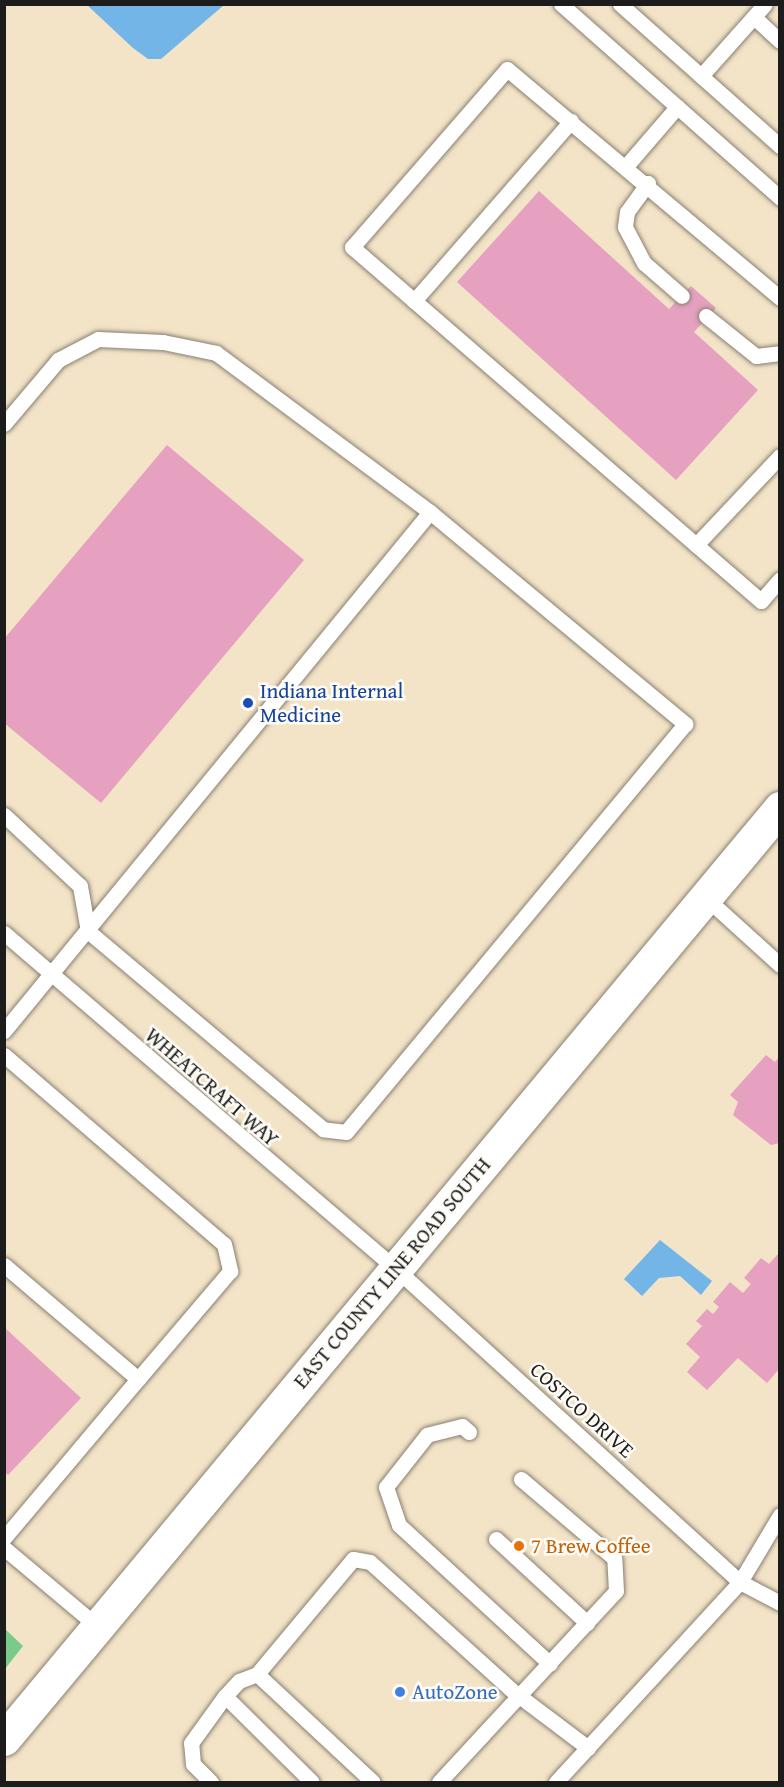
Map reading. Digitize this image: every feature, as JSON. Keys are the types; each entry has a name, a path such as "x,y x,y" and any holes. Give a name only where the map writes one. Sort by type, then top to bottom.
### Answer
{"main road":[{"name":"EAST COUNTY LINE ROAD SOUTH","path":"4,1739 780,808"}],"lane":[{"path":"561,4 780,198"},
{"path":"620,4 780,146"},
{"path":"701,76 765,4"},
{"path":"754,17 780,41"},
{"path":"780,298 627,165 507,69 352,247 761,601 780,579"},
{"path":"627,165 677,107"},
{"path":"414,301 571,121"},
{"path":"648,183 627,212 625,227 644,263 682,296"},
{"path":"706,316 756,356 780,352"},
{"path":"4,424 58,360 98,339 163,342 216,354 430,512 685,724 346,1132 323,1129 88,931 80,886 4,815"},
{"path":"696,545 780,456"},
{"path":"4,1032 430,512"},
{"path":"705,897 780,965"},
{"name":"WHEATCRAFT WAY","path":"4,933 396,1269"},
{"path":"4,1055 224,1244 230,1271 4,1538"},
{"path":"4,1264 138,1379"},
{"name":"COSTCO DRIVE","path":"396,1269 740,1582 780,1603"},
{"path":"469,1432 462,1426 427,1435 386,1487 399,1525 550,1664"},
{"path":"440,1782 521,1697 616,1591 614,1558 521,1479"},
{"path":"556,1782 740,1582 780,1515"},
{"path":"496,1539 586,1623"},
{"path":"4,1548 98,1627"},
{"path":"211,1782 193,1764 191,1743 225,1696 239,1681 256,1674 353,1559 370,1562 521,1697 588,1748"},
{"path":"256,1674 373,1782"},
{"path":"225,1696 312,1782"}],"green space":[{"path":"5,1629 23,1646 5,1669"}],"water":[{"path":"87,5 224,5 161,59 148,59"},
{"path":"660,1240 712,1281 701,1295 680,1276 659,1278 642,1296 624,1279"}],"building":[{"path":"539,191 669,309 691,286 716,308 694,332 758,390 676,480 457,282"},
{"path":"167,445 304,560 101,803 4,723 4,639"},
{"path":"766,1055 775,1062 780,1056 780,1143 771,1145 733,1115 738,1102 730,1095"},
{"path":"778,1254 780,1368 767,1383 738,1358 707,1390 687,1372 700,1357 686,1344 702,1326 696,1321 707,1309 713,1314 719,1307 713,1302 730,1282 743,1293 751,1284 744,1278 761,1258 769,1264"},
{"path":"4,1327 81,1398 8,1475 4,1472"}],"place":[{"name":"Indiana Internal Medicine","path":"248,703"},
{"name":"7 Brew Coffee","path":"519,1546"},
{"name":"AutoZone","path":"400,1692"}]}
